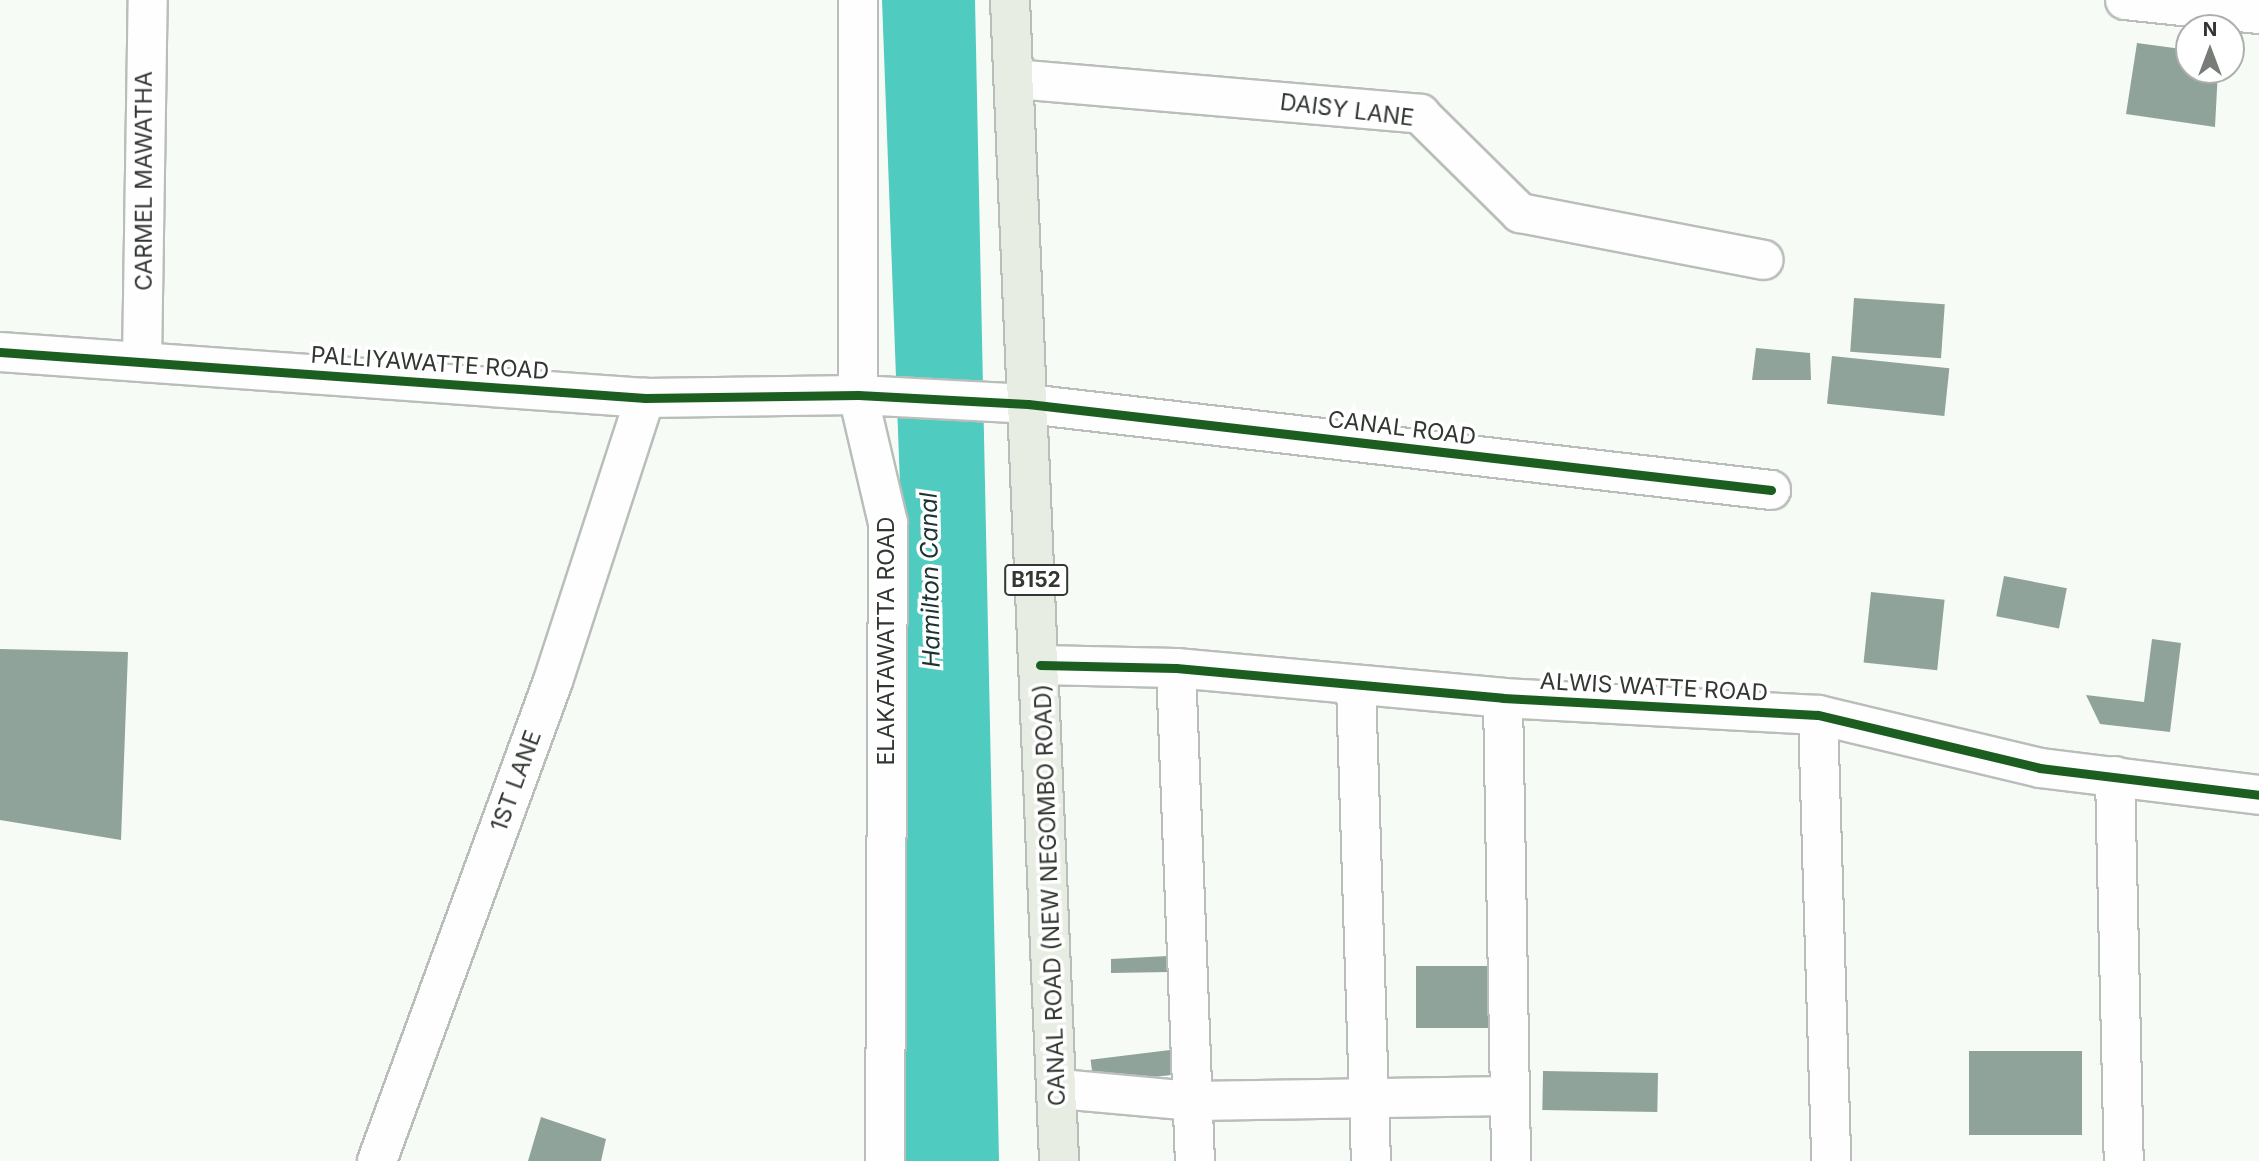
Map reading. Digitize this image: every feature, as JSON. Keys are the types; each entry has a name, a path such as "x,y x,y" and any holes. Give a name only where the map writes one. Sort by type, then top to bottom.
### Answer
{"main road":[{"name":"CANAL ROAD (NEW NEGOMBO ROAD)","path":"1010,0 1060,1089 1059,1161"}],"street":[{"name":"CARMEL MAWATHA","path":"142,362 148,0"},
{"name":"ELAKATAWATTA ROAD","path":"858,0 858,396 888,523 885,1161"},
{"path":"2125,0 2259,14"},
{"name":"DAISY LANE","path":"1015,79 1420,114 1520,213 1763,260"},
{"name":"PALLIYAWATTE ROAD","path":"0,352 645,398 858,396"},
{"name":"CANAL ROAD","path":"858,396 1028,404 1771,490"},
{"name":"1ST LANE","path":"377,1161 554,681 645,398"},
{"name":"ALWIS WATTE ROAD","path":"1040,666 1176,668 1503,698 1818,715 2040,768 2259,795"},
{"path":"1176,668 1195,1161"},
{"path":"1356,686 1371,1161"},
{"path":"1503,698 1511,1161"},
{"path":"1818,715 1831,1161"},
{"path":"2115,776 2124,1161"},
{"path":"1060,1089 1193,1101 1509,1096"}],"water":[{"name":"Hamilton Canal","path":"882,0 975,0 999,1161 903,1161 901,512"}],"building":[{"path":"2137,43 2175,48 2175,84 2217,84 2215,127 2126,114"},
{"path":"1854,298 1945,304 1941,358 1850,352"},
{"path":"1756,348 1810,353 1811,380 1752,380"},
{"path":"1832,356 1949,368 1944,416 1827,404"},
{"path":"2004,576 2067,588 2059,628 1996,616"},
{"path":"1871,592 1945,600 1937,670 1864,663"},
{"path":"2152,639 2181,643 2170,732 2100,724 2086,695 2144,702"},
{"path":"0,649 128,652 121,840 0,820"},
{"path":"1168,956 1169,972 1111,973 1111,959"},
{"path":"1416,966 1495,966 1495,1028 1416,1028"},
{"path":"1170,1050 1173,1075 1094,1085 1091,1060"},
{"path":"1969,1051 2082,1051 2082,1135 1969,1135"},
{"path":"1543,1071 1658,1073 1657,1112 1542,1110"},
{"path":"541,1117 606,1139 601,1161 528,1161"}],"cycle path":[{"path":"0,352 645,398 858,395 1028,404 1771,490"},
{"path":"1040,665 1176,668 1503,698 1818,715 2040,768 2259,795"}]}
